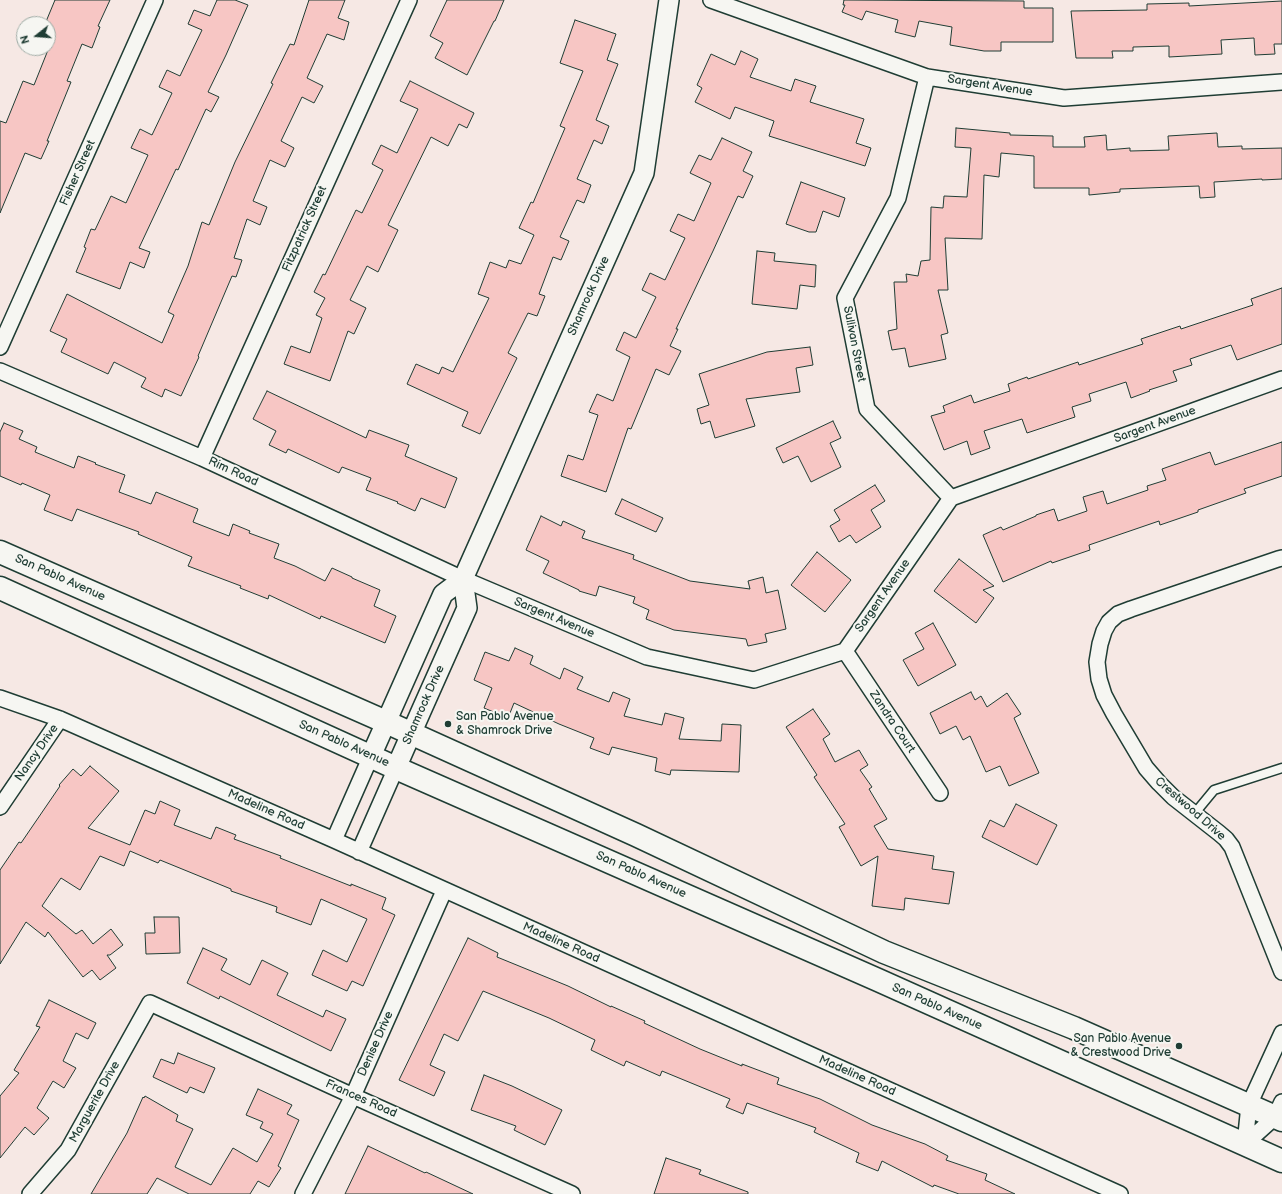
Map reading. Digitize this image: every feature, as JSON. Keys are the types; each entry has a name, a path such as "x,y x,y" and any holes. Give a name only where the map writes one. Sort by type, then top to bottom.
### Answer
{"main road":[{"name":"San Pablo Avenue","path":"0,552 386,722 636,835 884,952 1074,1028 1249,1105 1280,1113"},
{"name":"San Pablo Avenue","path":"0,588 396,768 871,977 1282,1161"}],"street":[{"name":"Fisher Street","path":"0,347 155,0"},
{"name":"Fitzpatrick Street","path":"202,458 409,0"},
{"name":"Shamrock Drive","path":"334,840 443,594 463,579 644,173 669,0"},
{"name":"Sargent Avenue","path":"711,0 927,77 1064,98 1282,82"},
{"name":"Sullivan Street","path":"927,77 898,198 845,298 867,409 951,498"},
{"name":"Rim Road","path":"0,371 202,458 463,579"},
{"name":"Sargent Avenue","path":"463,579 647,658 754,680 845,651 951,498 1282,379"},
{"name":"Crestwood Drive","path":"1282,558 1118,614 1109,622 1104,630 1097,662 1099,679 1104,695 1146,768 1158,783 1173,797 1195,812 1226,839 1232,847 1282,972"},
{"name":"Shamrock Drive","path":"359,852 468,608 463,579"},
{"name":"Zandra Court","path":"845,651 940,793"},
{"name":"Madeline Road","path":"0,698 60,719 334,840 444,891 1120,1194"},
{"name":"Nancy Drive","path":"0,807 60,719"},
{"name":"Denise Drive","path":"303,1194 353,1096 444,891"},
{"name":"Frances Road","path":"150,1003 570,1194"},
{"name":"Marguerite Drive","path":"30,1194 68,1150 150,1003"},
{"path":"1245,1144 1249,1105 1282,1033"},
{"path":"1245,1144 1280,1113"}],"lane":[{"path":"1195,812 1214,790 1282,768"}],"building":[{"path":"55,0 110,0 98,26 100,27 92,48 82,44 67,81 71,82 41,159 25,153 0,213 0,121 6,123 23,81 34,85 46,56 56,56 56,16 48,16"},
{"path":"217,0 235,0 248,5 208,92 219,97 211,112 206,109 178,170 176,169 139,248 150,252 144,268 130,262 120,289 76,272 86,248 84,247 91,229 95,230 111,196 126,203 148,155 131,148 140,129 152,135 172,93 159,87 167,70 180,76 202,30 188,24 194,10 210,16"},
{"path":"309,0 345,0 338,18 349,22 344,40 327,34 307,78 323,86 314,103 302,97 281,141 294,148 285,167 270,160 253,201 267,207 260,225 247,219 234,258 242,260 236,277 232,276 198,356 199,357 181,396 165,389 162,397 141,387 146,378 114,362 108,374 61,352 67,339 50,331 67,294 162,343 174,315 168,312 188,266 202,222 209,225 235,162 273,84 271,83 290,44 294,45"},
{"path":"447,0 504,0 495,21 467,75 435,58 443,43 430,36"},
{"path":"844,0 1024,1 1024,8 1053,8 1053,42 1001,42 1001,51 984,51 950,45 952,27 919,21 915,37 895,32 898,20 866,11 862,20 842,12 845,5 843,5"},
{"path":"1282,1 1282,44 1274,44 1275,54 1255,55 1254,38 1221,40 1222,54 1169,57 1169,46 1133,47 1133,51 1112,51 1113,58 1076,58 1071,11 1147,10 1147,4 1189,3 1189,6"},
{"path":"575,20 616,34 607,60 618,64 596,120 609,126 602,144 594,140 577,179 591,185 584,203 577,200 560,237 569,241 561,260 553,257 539,294 545,296 537,316 528,313 508,353 517,358 480,434 462,426 468,412 407,384 416,364 439,374 442,367 453,372 489,298 478,294 490,262 506,268 509,260 521,264 534,235 519,228 531,202 533,203 565,128 560,126 583,71 560,63"},
{"path":"741,51 758,59 750,77 791,91 795,79 816,86 810,102 864,119 856,143 871,148 865,166 769,136 774,121 735,107 730,119 695,102 702,88 697,85 711,54 735,65"},
{"path":"410,81 474,113 467,128 459,124 448,146 431,137 388,225 398,230 378,272 367,266 350,300 366,308 354,334 348,331 330,381 284,364 291,346 310,353 322,318 316,315 325,298 314,292 323,274 325,275 356,210 362,213 383,170 372,164 381,145 397,153 418,109 400,101"},
{"path":"956,128 1010,133 1010,135 1053,136 1053,147 1085,147 1084,137 1106,135 1107,150 1130,148 1130,151 1169,150 1168,136 1217,133 1218,147 1242,146 1242,149 1282,148 1282,179 1214,182 1215,197 1200,198 1199,186 1120,189 1120,192 1089,195 1089,188 1034,188 1034,156 1001,153 999,177 984,175 982,239 945,238 948,290 938,290 948,333 941,335 946,359 909,367 905,348 892,350 888,331 897,329 894,282 907,282 906,274 918,276 921,261 930,260 931,207 943,208 944,196 967,197 971,148 955,147"},
{"path":"722,138 752,152 743,171 753,176 743,198 738,196 676,329 678,329 670,346 681,351 669,375 656,369 631,429 628,428 606,492 561,476 568,455 583,460 598,415 589,412 597,394 613,401 630,357 616,350 624,332 636,338 656,297 642,290 650,273 665,280 685,238 670,231 678,214 694,221 711,183 690,173 699,155 711,160"},
{"path":"801,182 845,198 839,217 823,211 816,232 809,232 786,224"},
{"path":"757,251 775,253 774,261 816,265 815,287 800,285 797,309 752,304"},
{"path":"1282,288 1282,344 1237,360 1231,345 1190,359 1192,365 1173,371 1177,381 1149,390 1150,391 1131,398 1126,382 1089,394 1091,401 1072,407 1075,417 1027,433 1022,419 984,431 990,448 971,455 967,441 944,450 931,416 945,412 943,406 971,395 974,403 1010,391 1008,384 1027,377 1028,379 1078,362 1079,365 1143,344 1141,339 1180,326 1181,329 1253,305 1251,299"},
{"path":"810,347 813,365 796,368 800,392 746,399 755,426 715,438 710,421 701,424 697,409 709,405 699,374 767,352"},
{"path":"267,391 366,438 369,430 409,445 405,456 457,478 445,508 421,498 415,511 397,503 398,502 366,490 371,478 342,467 339,473 288,449 286,453 269,445 276,431 253,419"},
{"path":"833,421 841,438 830,443 841,467 811,482 798,456 783,463 776,448"},
{"path":"4,423 23,431 19,439 37,447 35,452 74,468 78,456 125,475 119,492 151,504 156,492 198,509 193,522 229,536 233,524 250,531 249,533 279,544 274,558 295,566 325,581 332,568 380,590 374,606 396,616 385,643 321,616 320,619 269,595 268,599 240,588 241,586 188,566 192,557 138,534 139,532 77,509 72,521 44,510 50,495 22,483 21,485 0,476 0,432"},
{"path":"1282,442 1282,476 1244,489 1246,493 1198,510 1198,512 1160,525 1159,521 1089,545 1090,550 1052,563 1051,561 1003,582 983,535 1001,527 1003,530 1036,515 1054,509 1058,521 1087,511 1083,497 1103,491 1107,504 1148,490 1147,486 1166,480 1162,469 1210,452 1215,465"},
{"path":"875,485 885,501 871,510 881,527 856,543 850,535 839,542 830,526 840,520 834,510"},
{"path":"622,499 663,518 656,532 615,514"},
{"path":"541,516 561,526 563,521 585,531 582,538 634,555 633,559 690,581 750,589 748,581 763,577 766,593 778,590 786,629 765,634 767,642 748,646 746,639 674,630 646,619 649,610 633,603 635,597 599,586 596,596 579,591 543,573 549,561 526,550"},
{"path":"817,552 851,580 825,612 791,585"},
{"path":"959,559 994,586 983,590 994,598 976,623 934,591"},
{"path":"933,623 956,665 918,686 903,660 924,649 915,633"},
{"path":"515,648 533,656 530,664 560,679 564,668 583,677 577,689 609,702 613,692 630,699 624,716 662,725 665,713 684,718 679,739 721,741 722,724 741,725 739,772 671,770 670,775 655,771 657,758 612,747 609,755 590,748 594,738 559,724 514,703 508,718 484,708 492,688 474,680 485,652 509,661"},
{"path":"971,692 975,700 981,696 987,707 1007,693 1021,714 1014,718 1039,773 1009,786 1000,766 986,772 970,736 963,740 956,726 940,734 930,713"},
{"path":"813,709 830,734 823,739 835,762 859,750 868,765 860,770 872,787 869,789 887,819 874,826 888,849 934,856 932,869 954,872 949,904 905,898 904,910 872,906 878,856 861,866 839,827 845,824 814,777 817,775 786,727"},
{"path":"90,766 119,791 88,828 130,845 145,810 155,814 160,801 180,810 174,825 211,839 216,827 236,835 234,839 281,856 280,858 351,886 351,884 386,898 382,909 395,915 363,986 352,981 347,991 312,975 323,950 347,962 367,919 321,899 311,925 276,912 277,907 231,891 231,889 160,860 158,863 130,851 124,866 100,856 80,890 61,878 42,906 76,934 82,930 93,944 111,929 123,945 110,955 107,955 116,968 100,980 92,970 83,977 48,932 45,937 26,922 0,964 0,870 19,842 21,843 60,786 59,785 73,769 81,776"},
{"path":"1016,804 1057,825 1037,865 982,837 990,820 1004,827"},
{"path":"154,917 179,917 180,953 146,954 145,933 155,933"},
{"path":"468,938 498,953 497,957 568,986 611,1007 645,1021 644,1023 700,1049 742,1066 742,1064 779,1078 777,1084 820,1099 872,1125 925,1144 948,1156 946,1160 987,1174 985,1180 1015,1194 959,1194 934,1185 933,1187 882,1161 878,1171 856,1162 859,1153 814,1132 816,1128 747,1103 743,1114 726,1107 730,1099 662,1071 660,1076 626,1061 624,1066 591,1050 595,1040 549,1018 483,991 458,1041 444,1034 430,1065 445,1072 434,1096 399,1080"},
{"path":"203,948 227,959 221,970 250,985 262,960 288,973 277,995 323,1017 326,1010 346,1019 331,1051 220,996 219,999 187,983"},
{"path":"49,1000 96,1023 88,1039 76,1033 63,1061 76,1068 64,1088 53,1081 37,1108 49,1118 34,1135 25,1127 0,1158 0,1096 19,1073 14,1070 40,1027 36,1026"},
{"path":"178,1053 215,1068 204,1093 190,1087 187,1093 153,1077 161,1059 174,1064"},
{"path":"484,1075 512,1086 562,1110 545,1145 514,1130 516,1126 471,1110"},
{"path":"258,1089 292,1105 287,1114 299,1120 278,1166 281,1168 269,1187 258,1181 250,1194 189,1194 157,1178 147,1194 91,1194 127,1133 143,1097 144,1098 145,1096 178,1115 176,1121 193,1129 175,1167 211,1185 233,1148 257,1162 273,1134 260,1128 263,1122 246,1115"},
{"path":"368,1146 425,1173 426,1172 473,1194 345,1194"},
{"path":"666,1158 701,1170 699,1174 748,1192 748,1194 654,1194"}],"place":[{"name":"San Pablo Avenue & Shamrock Drive","path":"448,724"},
{"name":"San Pablo Avenue & Crestwood Drive","path":"1179,1046"}]}
